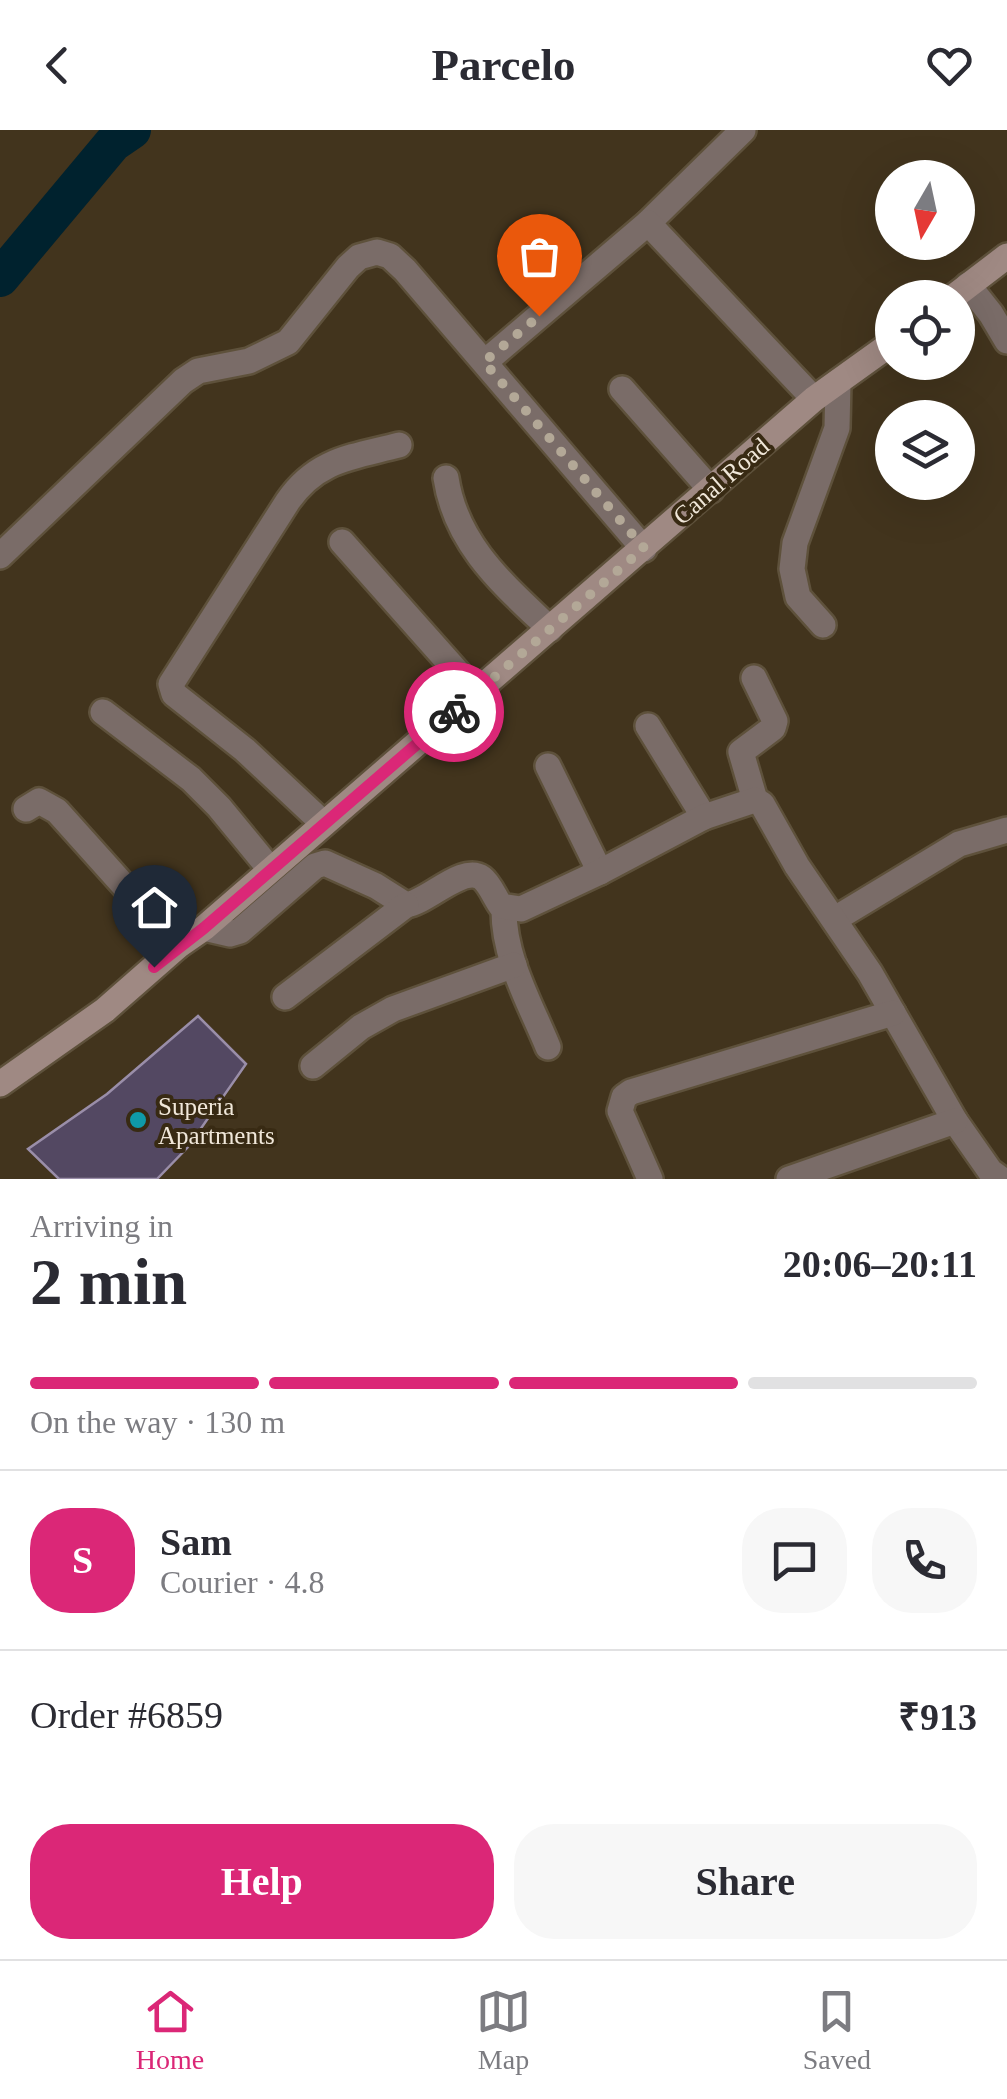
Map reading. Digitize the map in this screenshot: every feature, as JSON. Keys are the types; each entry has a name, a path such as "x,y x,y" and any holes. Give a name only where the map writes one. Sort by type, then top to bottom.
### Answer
{"street":[{"path":"484,362 648,223 743,130"},
{"path":"648,223 814,399"},
{"path":"0,556 166,394 198,371 249,361 288,342 348,267 376,252 390,256 406,270 644,548"},
{"path":"975,280 1007,256"},
{"path":"975,302 991,314 1007,341"},
{"name":"Canal Road","path":"0,1084 105,1010 204,928 814,399 875,355"},
{"path":"823,626 798,597 792,568 795,543 837,428 838,382"},
{"path":"622,389 711,490"},
{"path":"323,823 244,750 174,694 171,684 309,474 398,445"},
{"path":"446,478 449,499 472,550 550,630"},
{"path":"342,542 476,693"},
{"path":"754,678 775,720 773,728 742,750 755,800 762,804 894,1013 955,1121 990,1170 1001,1179"},
{"path":"103,712 191,779 270,868"},
{"path":"648,726 704,817"},
{"path":"548,766 600,872"},
{"path":"504,908 521,908 704,817 755,800"},
{"path":"26,808 39,801 57,811 178,946"},
{"path":"835,920 959,844 1007,830"},
{"path":"204,928 230,934 240,930 315,866 325,863 376,886 406,905"},
{"path":"285,997 406,905 425,899 468,874 484,880 504,908 506,938 514,965 548,1047"},
{"path":"313,1066 361,1027 393,1008 514,965"},
{"path":"650,1179 620,1111 620,1104 631,1092 894,1013"},
{"path":"789,1179 955,1121"}],"building":[{"name":"Superia Apartments","path":"198,1016 246,1064 188,1147 157,1179 59,1179 28,1149 107,1094"}],"waterway":[{"path":"0,278 113,143 132,130"}],"way so far":[{"path":"454,712 644,548 484,362 539,316"}],"place":[{"name":"Superia Apartments","path":"138,1120"}],"route":[{"path":"154,967 454,712"}]}
